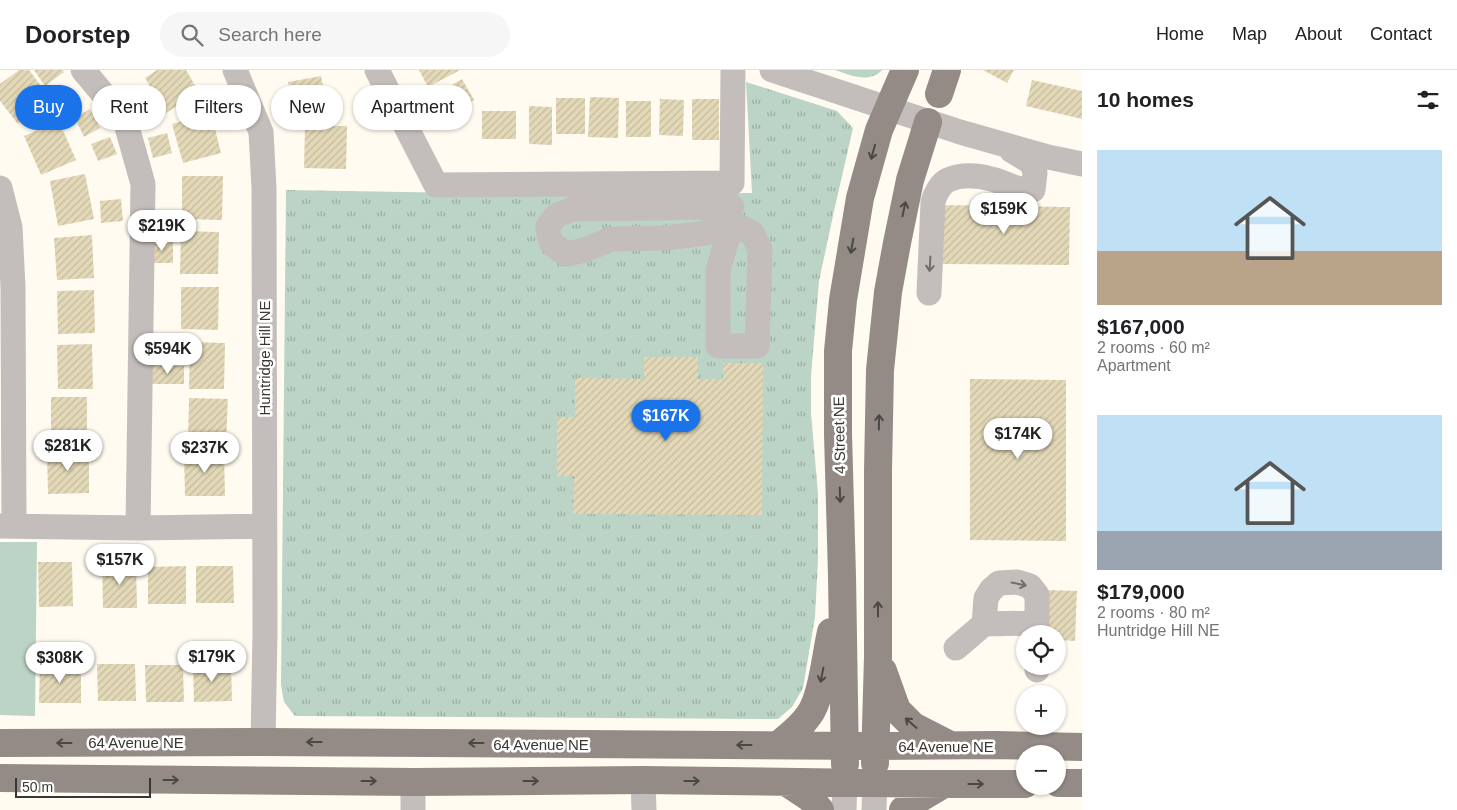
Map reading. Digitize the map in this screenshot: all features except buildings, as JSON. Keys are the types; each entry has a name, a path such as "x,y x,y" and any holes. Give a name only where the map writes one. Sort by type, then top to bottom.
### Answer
{"main road":[{"name":"4 Street NE","path":"844,782 845,746 843,719 838,351 843,300 860,198 879,130 905,70"},
{"path":"875,782 880,370 888,292 896,244 910,180 928,122"},
{"path":"778,745 802,724 817,700 842,576"},
{"path":"878,657 898,710 913,726 953,747"},
{"name":"64 Avenue NE","path":"0,743 263,742 1082,747"},
{"path":"0,778 413,782 644,780 1016,784"},
{"path":"786,782 810,798 820,810"},
{"path":"1066,784 1082,783"},
{"path":"903,810 944,784"}],"street":[{"path":"83,70 125,120 143,184 138,528"},
{"name":"Huntridge Hill NE","path":"235,70 261,132 264,188 265,633 263,742"},
{"path":"377,70 436,186 732,183 733,70"},
{"path":"772,70 928,122 1048,158 1082,164"},
{"path":"928,122 943,82"},
{"path":"929,293 933,202 935,195 947,180 964,176 989,178 1026,191 1033,190 1035,173 1032,163 1001,144"},
{"path":"0,188 10,227 13,287 7,397 7,526 138,528 264,526"},
{"path":"573,209 732,215 706,233 667,238 611,239 585,250 567,254 555,247 549,238 548,226 557,215 573,209"},
{"path":"984,624 986,598 991,590 999,584 1017,582 1030,586 1037,595 1037,625"},
{"path":"956,648 984,624 1016,626"},
{"path":"644,780 644,810"},
{"path":"413,782 413,810"},
{"name":"4 Street NE","path":"844,782 844,810"},
{"path":"874,810 875,782"}],"green space":[{"path":"835,70 882,70 871,77 860,77"},
{"path":"746,82 837,111 853,128 819,281 811,376 811,413 818,494 818,559 815,617 803,688 792,707 778,719 295,716 284,702 281,685 286,190 518,194 752,193"},
{"path":"0,542 37,542 35,716 0,715"}]}
